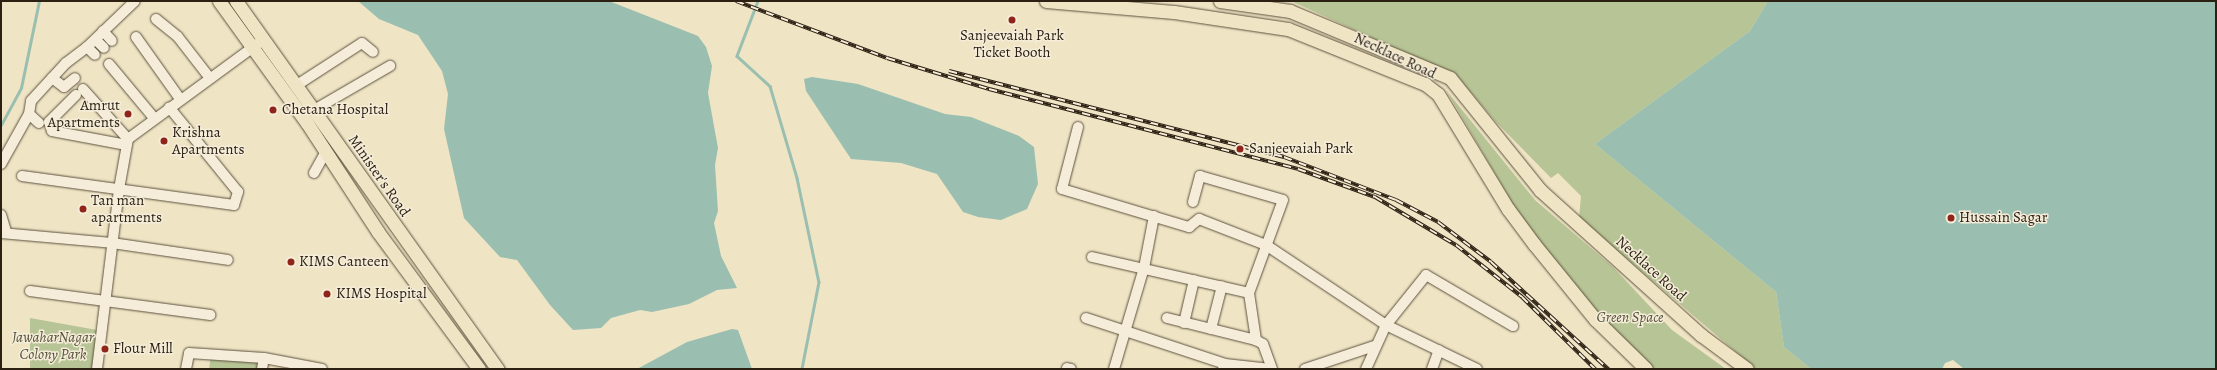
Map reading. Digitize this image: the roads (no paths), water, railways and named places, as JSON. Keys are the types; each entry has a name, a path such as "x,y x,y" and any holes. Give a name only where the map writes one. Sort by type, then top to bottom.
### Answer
{"main road":[{"name":"Minister's Road","path":"219,1 251,48 326,151 378,232 479,369"},
{"name":"Minister's Road","path":"236,1 498,369"},
{"name":"Necklace Road","path":"1046,1 1174,12 1288,29 1392,70 1438,94 1508,209 1534,244 1595,319 1646,369"},
{"name":"Necklace Road","path":"1220,1 1290,11 1450,78 1540,190 1701,335 1747,369"},
{"path":"1288,29 1290,11"},
{"path":"1438,94 1450,78"}],"street":[{"path":"1,164 29,114 31,100 52,78 96,40 103,31 135,1"},
{"path":"156,20 178,37 209,77"},
{"path":"103,31 112,41"},
{"path":"136,37 180,99"},
{"path":"97,369 119,189 128,142 154,118 209,77 264,39"},
{"path":"96,40 104,48"},
{"path":"297,85 362,43 373,52"},
{"path":"87,47 94,55"},
{"path":"109,64 154,118"},
{"path":"314,110 390,66"},
{"path":"52,78 64,87 75,78"},
{"path":"79,92 128,142 52,131 49,122 79,92"},
{"path":"22,176 229,206 237,202 238,192 169,107"},
{"path":"29,114 39,123"},
{"path":"1078,127 1062,189 1189,227 1199,219 1266,245 1386,325 1475,369"},
{"path":"314,173 326,151"},
{"path":"1193,202 1200,176 1283,200 1249,293 1256,340"},
{"path":"1,215 3,232 112,243 228,260"},
{"path":"1114,369 1144,268 1154,216"},
{"path":"1092,257 1249,293"},
{"path":"1366,369 1374,346 1386,325 1426,275 1513,326"},
{"path":"1184,323 1194,280"},
{"path":"1211,329 1222,286"},
{"path":"30,291 210,315"},
{"path":"1086,318 1224,367 1272,369 1263,344 1256,340 1167,318"},
{"path":"1305,369 1374,346"},
{"path":"1432,369 1439,350"},
{"path":"186,369 190,353 264,358 322,369"},
{"path":"262,369 264,358"}],"waterway":[{"path":"1,125 21,88 39,1"},
{"path":"758,1 737,56 770,86 797,178 819,282 802,369"}],"railway":[{"path":"736,1 887,58 989,89 1298,169 1375,197 1456,245 1522,297 1595,369"},
{"path":"949,71 1284,157 1396,200 1438,222 1491,262 1608,369"}],"place":[{"name":"Sanjeevaiah Park Ticket Booth","path":"1012,20"},
{"name":"Chetana Hospital","path":"273,110"},
{"name":"Amrut Apartments","path":"128,114"},
{"name":"Krishna Apartments","path":"164,141"},
{"name":"Sanjeevaiah Park","path":"1240,149"},
{"name":"Tan man apartments","path":"83,209"},
{"name":"Hussain Sagar","path":"1951,218"},
{"name":"KIMS Canteen","path":"291,262"},
{"name":"KIMS Hospital","path":"327,294"},
{"name":"Flour Mill","path":"105,349"}],"park label":[{"name":"Green Space","path":"1630,318"},
{"name":"JawaharNagar Colony Park","path":"53,346"}]}
